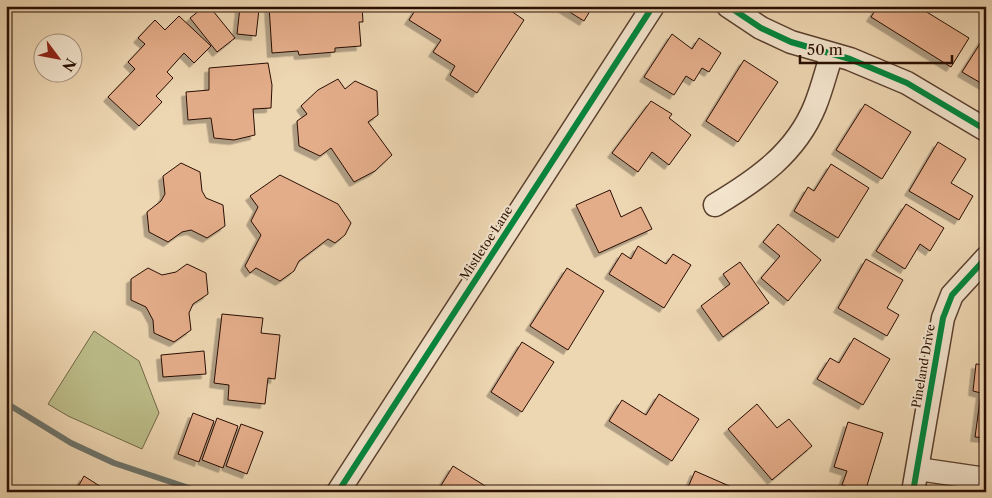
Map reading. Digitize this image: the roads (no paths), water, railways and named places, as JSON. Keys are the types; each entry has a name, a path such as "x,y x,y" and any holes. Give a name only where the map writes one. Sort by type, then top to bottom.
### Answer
{"street":[{"name":"Mistletoe Lane","path":"338,492 653,6"},
{"path":"728,6 776,36 879,70 907,83 986,130"},
{"path":"715,205 756,179 784,155 807,123 815,106 832,54"},
{"name":"Pineland Drive","path":"913,492 946,307 964,280 986,258"},
{"path":"918,469 986,479"}],"waterway":[{"path":"6,403 71,443 114,463 201,492"}]}
